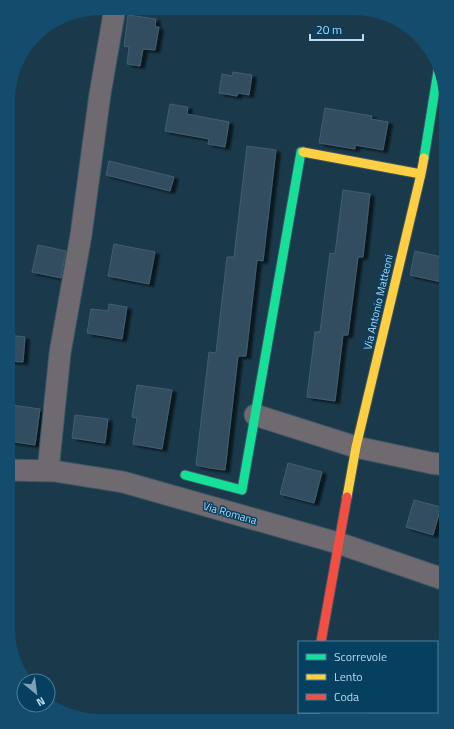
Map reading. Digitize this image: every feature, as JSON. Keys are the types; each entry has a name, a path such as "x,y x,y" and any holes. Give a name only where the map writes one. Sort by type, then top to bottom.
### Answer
{"street":[{"path":"48,471 60,353 81,235 100,94 114,15"},
{"name":"Via Antonio Matteoni","path":"321,641 356,447 421,174 436,80"},
{"path":"185,475 242,490 301,152 421,174"},
{"path":"255,415 356,447 439,464"},
{"name":"Via Romana","path":"15,470 48,471 123,482 338,543 439,578"}],"building":[{"path":"128,15 156,19 155,27 159,27 155,50 143,49 140,66 127,64 129,47 124,46"},
{"path":"233,72 252,75 249,95 238,93 237,96 219,93 222,74 232,76"},
{"path":"170,104 188,107 187,114 229,122 225,147 208,144 209,139 165,131"},
{"path":"325,108 372,116 371,119 388,122 383,150 355,145 355,149 319,143"},
{"path":"247,146 276,150 263,261 257,260 246,356 238,356 225,470 196,465 209,352 216,353 227,257 234,257"},
{"path":"109,161 174,177 170,191 106,175"},
{"path":"343,190 370,194 363,257 358,257 348,335 343,335 335,401 307,397 315,332 320,332 330,253 335,254"},
{"path":"114,244 155,252 149,284 108,276"},
{"path":"38,245 66,251 61,278 32,272"},
{"path":"415,251 439,256 439,281 410,275"},
{"path":"109,304 127,307 122,339 87,333 91,309 108,311"},
{"path":"15,336 25,337 23,362 15,361"},
{"path":"137,385 172,390 162,449 133,444 137,418 132,417"},
{"path":"15,405 40,409 35,445 15,442"},
{"path":"75,415 108,419 105,443 72,438"},
{"path":"288,463 322,472 314,503 280,494"},
{"path":"414,500 439,506 439,514 433,535 406,527"}],"traffic: fast":[{"path":"424,158 436,80"},
{"path":"185,475 242,490 301,152 303,152"}],"traffic: slow":[{"path":"303,152 421,174"},
{"path":"347,497 356,447 424,158"}],"traffic: jam":[{"path":"321,641 347,497"}]}
